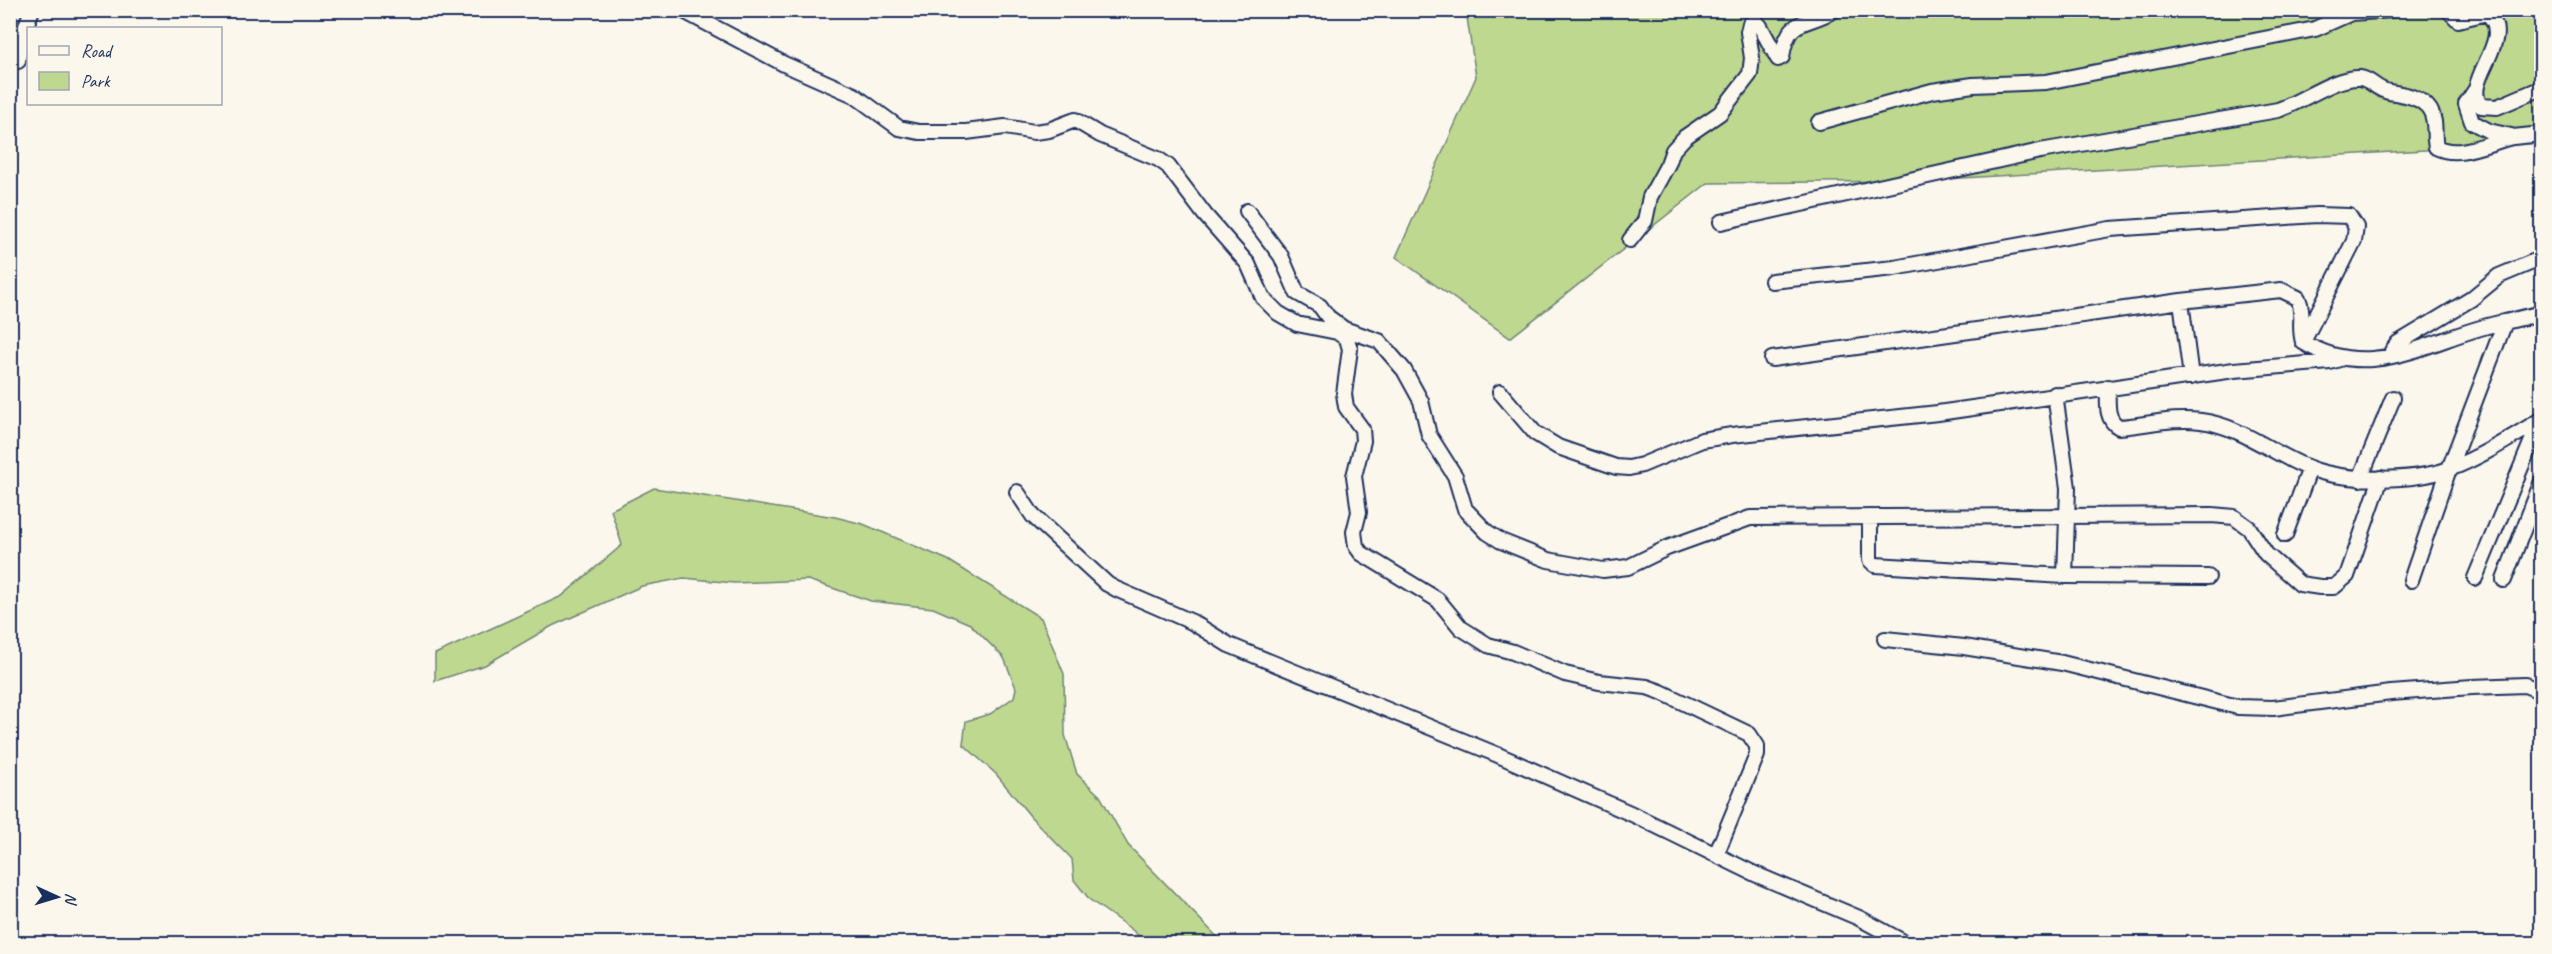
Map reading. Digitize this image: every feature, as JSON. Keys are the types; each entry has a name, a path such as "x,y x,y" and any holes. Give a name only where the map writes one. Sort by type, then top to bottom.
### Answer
{"street":[{"path":"18,61 21,36 32,10"},
{"path":"682,10 784,64 854,95 899,128 919,132 966,132 1005,127 1034,132 1049,130 1075,120 1100,135 1158,159 1168,166 1205,215 1248,264 1263,298 1278,313 1297,324 1345,334 1371,336 1386,347 1404,370 1421,401 1429,435 1455,476 1465,509 1487,532 1519,550 1573,566 1603,570 1628,567 1667,548 1750,518 2067,518 2166,515 2235,517 2249,528 2266,554 2300,584 2334,587 2347,576 2381,478"},
{"path":"1630,240 1645,220 1650,197 1673,150 1685,137 1720,112 1750,75 1752,58 1748,32 1750,24 1756,22 1760,26 1778,59 1782,57 1784,42 1796,24 1834,10"},
{"path":"1819,122 1932,91 1973,85 2046,82 2315,29 2351,13 2393,10"},
{"path":"2448,10 2458,20 2487,13 2493,22 2495,29 2493,48 2476,89 2466,104 2472,122 2489,131 2513,137"},
{"path":"1721,222 2040,151 2278,110 2295,104 2326,87 2350,79 2368,80 2380,91 2404,94 2424,103 2434,117 2433,137 2436,147 2444,151 2469,149 2513,137 2541,134"},
{"path":"2476,89 2477,101 2481,106 2497,107 2541,88"},
{"path":"1247,211 1281,256 1297,293 1320,306 1345,334 1350,349 1344,394 1346,407 1362,429 1363,441 1354,476 1359,512 1354,532 1356,546 1361,553 1438,600 1461,628 1488,645 1513,652 1565,674 1599,682 1654,690 1749,734 1757,746 1757,755 1716,855"},
{"path":"1772,281 1894,268 2110,229 2317,215 2349,216 2356,226 2354,240 2303,342"},
{"path":"2392,356 2392,351 2398,343 2471,299 2499,276 2541,258"},
{"path":"1772,359 2181,301 2281,290 2298,298 2303,310 2300,331 2303,342 2326,355 2343,358 2361,359 2414,352 2490,324 2541,314"},
{"path":"2181,301 2191,377"},
{"path":"2411,580 2449,469 2505,322"},
{"path":"1500,392 1535,433 1550,442 1585,457 1616,467 1629,468 1642,465 1702,440 1732,435 1938,413 2055,394 2234,370 2330,362 2343,358"},
{"path":"2108,387 2109,417 2113,424 2119,427 2181,419 2212,423 2249,437 2310,468 2360,479 2424,474 2449,469 2541,419"},
{"path":"2055,394 2068,488 2065,576"},
{"path":"2360,479 2393,398"},
{"path":"2475,578 2541,419"},
{"path":"2285,535 2310,468"},
{"path":"2504,580 2541,481"},
{"path":"1017,492 1034,516 1116,590 1192,622 1229,645 1498,755 1755,874 1859,918 1907,944"},
{"path":"1870,517 1870,560 1875,564 2065,576 2208,577"},
{"path":"1885,639 1964,647 2062,663 2238,707 2273,708 2391,693 2472,687 2525,685 2541,692"}],"green space":[{"path":"1466,11 2541,11 2541,143 1913,181 1708,183 1510,338 1396,257 1476,77"},
{"path":"654,488 835,517 863,524 948,560 1041,618 1064,674 1065,735 1077,774 1100,796 1128,845 1223,943 1147,943 1090,900 1074,880 1072,859 1031,817 996,774 963,744 966,721 990,714 1014,697 1016,688 1004,658 970,624 933,608 871,601 808,580 734,583 684,578 642,586 552,626 485,665 435,681 435,654 562,596 622,545 611,510"}]}
